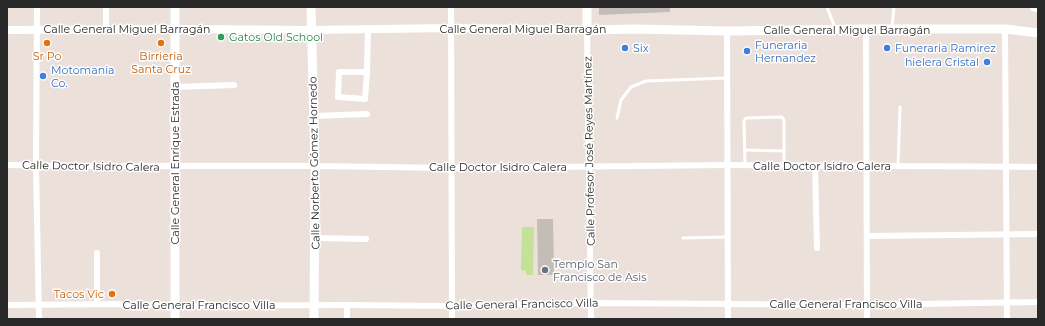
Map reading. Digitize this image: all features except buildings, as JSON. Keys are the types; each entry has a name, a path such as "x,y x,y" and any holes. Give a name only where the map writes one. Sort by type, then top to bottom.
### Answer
{"main road":[{"name":"Calle General Enrique Estrada","path":"175,7 175,319"},
{"name":"Calle Norberto Gómez Hornedo","path":"311,7 316,166 314,319"},
{"name":"Calle Profesor José Reyes Martínez","path":"587,7 587,30"},
{"path":"1034,7 1038,8"},
{"name":"Calle General Miguel Barragán","path":"587,30 635,29 726,31 835,29 1005,29 1038,33"}],"street":[{"path":"37,7 36,165 39,319"},
{"path":"106,7 106,29"},
{"path":"451,7 452,319"},
{"name":"Calle General Miguel Barragán","path":"7,30 311,30 451,28 587,30"},
{"path":"367,72 339,72 338,97 365,99 367,72 368,29"},
{"path":"866,29 867,319"},
{"path":"1005,29 1007,319"},
{"name":"Calle Profesor José Reyes Martínez","path":"587,30 591,319"},
{"path":"726,31 728,319"},
{"path":"175,88 234,85"},
{"path":"314,116 367,114"},
{"name":"Calle Doctor Isidro Calera","path":"7,165 452,168 745,165 1038,168"},
{"path":"815,166 817,248"},
{"path":"866,236 1038,234"},
{"path":"315,238 366,240"},
{"path":"97,253 97,304"},
{"name":"Calle General Francisco Villa","path":"7,305 129,304 175,306 347,304 452,306 591,303 868,305 1038,302"},
{"path":"347,304 347,319"}],"lane":[{"path":"828,7 835,29"},
{"path":"892,29 894,7"},
{"path":"617,118 621,100 631,87 646,81 727,78"},
{"path":"898,166 900,107"},
{"path":"745,165 744,121 746,118 782,118 784,120 784,166"},
{"path":"745,150 784,152"},
{"path":"682,238 728,237"}],"green space":[{"path":"522,227 534,227 533,275 526,275 526,271 521,270"}],"place":[{"name":"Gatos Old School","path":"221,37"},
{"name":"Sr Po","path":"47,43"},
{"name":"Birrieria Santa Cruz","path":"161,43"},
{"name":"Six","path":"625,48"},
{"name":"Funeraria Ramirez","path":"887,48"},
{"name":"Funeraria Hernandez","path":"747,51"},
{"name":"hielera Cristal","path":"987,62"},
{"name":"Motomania Co.","path":"43,76"},
{"name":"Templo San Francisco de Asis","path":"545,270"},
{"name":"Tacos Vic","path":"112,294"}]}
